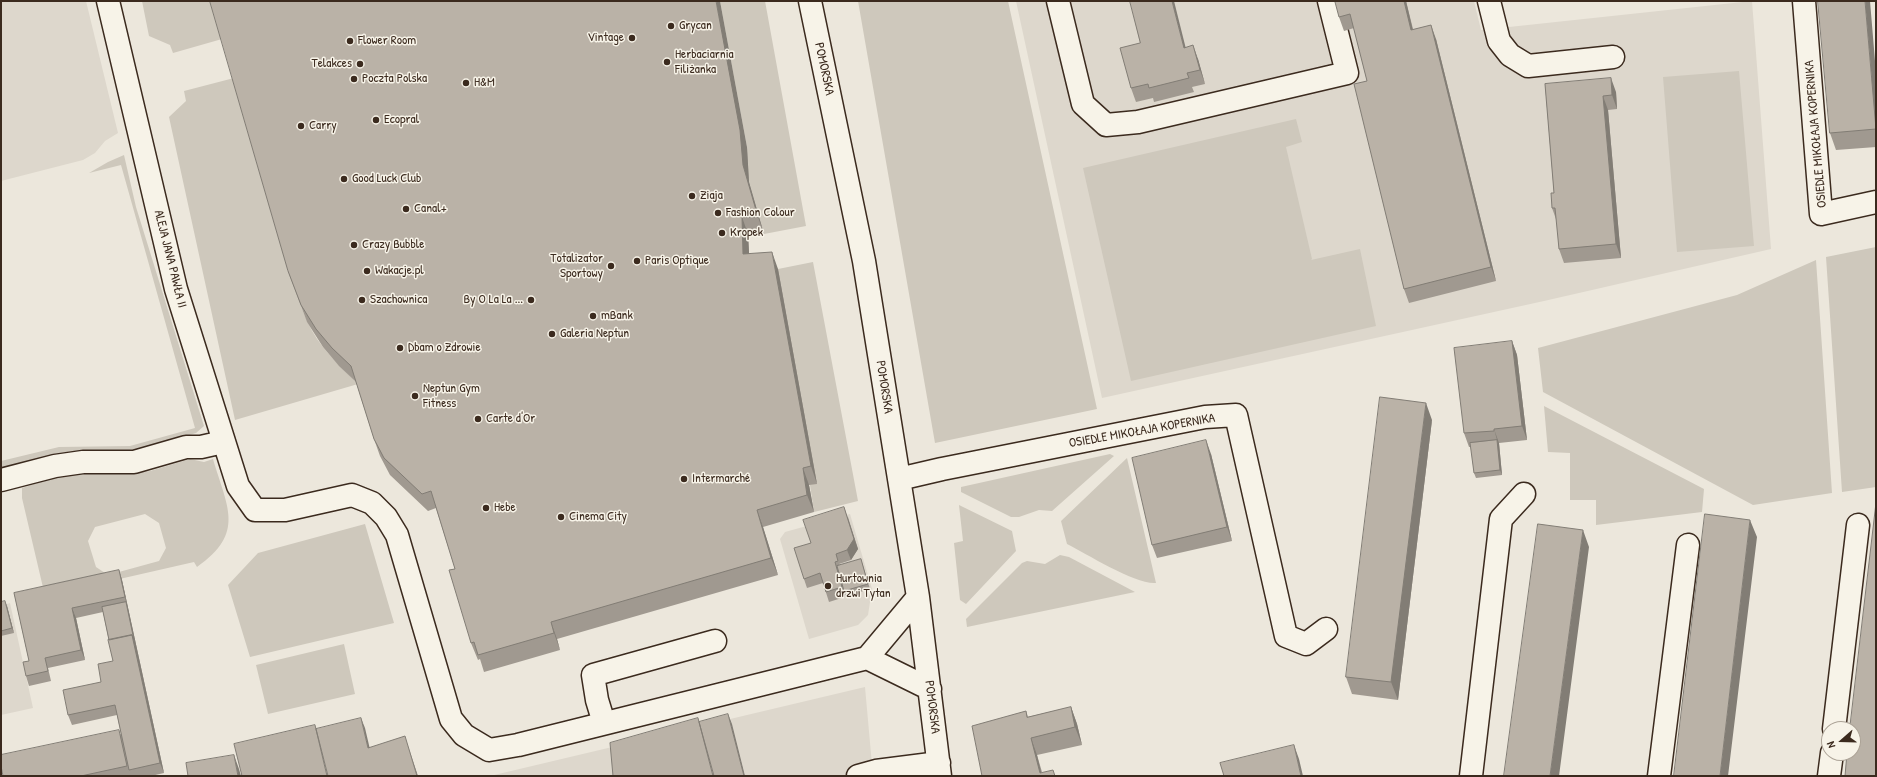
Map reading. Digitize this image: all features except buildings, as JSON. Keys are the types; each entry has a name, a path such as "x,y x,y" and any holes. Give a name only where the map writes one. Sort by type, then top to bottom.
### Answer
{"street":[{"name":"ALEJA JANA PAWŁA II","path":"108,1 176,289 238,486 255,510 285,510 352,495 372,504 386,517 397,535 451,719 464,735 489,750 518,745 604,722"},
{"name":"POMORSKA","path":"810,1 864,261 918,597 940,770"},
{"path":"1058,1 1083,104 1106,125 1138,122 1347,73 1329,1"},
{"path":"1489,1 1498,41 1510,55 1528,66 1613,57"},
{"name":"OSIEDLE MIKOŁAJA KOPERNIKA","path":"1804,1 1822,214 1876,202"},
{"name":"OSIEDLE MIKOŁAJA KOPERNIKA","path":"899,479 942,469 1205,417 1236,415 1286,636 1306,644 1326,629"},
{"path":"1,480 55,466 82,462 134,462 186,447 201,447 223,442"},
{"path":"1471,776 1502,519 1524,494"},
{"path":"1835,721 1858,525"},
{"path":"1659,776 1688,545"},
{"path":"715,641 593,675 597,700 604,722 867,658 918,597"},
{"path":"867,658 930,689"},
{"path":"1829,776 1831,761"},
{"path":"858,776 876,771 940,770"}],"shaded area":[{"path":"1,1 86,1 118,133 105,141 95,153 83,160 1,181"},
{"path":"142,1 211,1 222,39 173,53 170,45 149,36"},
{"path":"720,1 765,1 806,226 764,234 749,182 747,147"},
{"path":"858,1 1008,1 1097,409 935,443"},
{"path":"1016,1 1474,1 1481,30 1752,1 1771,249 1544,301 1102,398"},
{"path":"1739,71 1754,246 1677,252 1663,77"},
{"path":"234,78 295,289 305,317 323,347 358,384 235,420 169,117 186,101 184,91"},
{"path":"1296,119 1302,142 1286,147 1311,260 1360,249 1376,326 1131,381 1083,168"},
{"path":"124,155 136,207 204,426 196,433 143,449 128,451 77,451 58,453 1,469 1,461 59,447 130,446 195,428 121,165 89,173"},
{"path":"1876,247 1876,487 1842,492 1826,257"},
{"path":"1816,260 1832,493 1753,505 1543,392 1538,348 1737,295"},
{"path":"813,262 858,501 814,512 778,269"},
{"path":"1544,406 1704,489 1702,512 1596,525 1596,500 1570,500 1570,453 1548,452"},
{"path":"1110,454 1114,456 1052,511 1039,510 1019,517 1011,517 961,492 961,487"},
{"path":"1127,458 1156,583 1136,579 1124,574 1067,544 1061,521"},
{"path":"190,459 204,462 213,459 227,505 229,518 227,531 222,543 212,555 197,567 194,562 45,596 22,498 22,488 59,476 81,474 127,474 150,471","holes":["145,514 159,523 166,548 159,561 108,575 96,567 88,541 95,527"]},
{"path":"959,505 1012,531 1016,551 966,604 960,600 954,543 963,541"},
{"path":"850,514 872,589 868,615 858,625 809,639 780,539 785,532"},
{"path":"365,524 394,623 250,657 228,585 258,553"},
{"path":"1060,555 1069,557 1135,592 967,627 966,619 1022,563 1027,561 1045,564"},
{"path":"10,603 33,708 1,715 1,606"},
{"path":"344,644 355,694 268,714 256,665"},
{"path":"865,687 873,776 490,776"}],"place":[{"name":"Grycan","path":"671,26"},
{"name":"Vintage","path":"632,38"},
{"name":"Flower Room","path":"350,41"},
{"name":"Herbaciarnia Filiżanka","path":"667,62"},
{"name":"Telakces","path":"360,64"},
{"name":"Poczta Polska","path":"354,79"},
{"name":"H&M","path":"466,83"},
{"name":"Ecopral","path":"376,120"},
{"name":"Carry","path":"301,126"},
{"name":"Good Luck Club","path":"344,179"},
{"name":"Ziaja","path":"692,196"},
{"name":"Canal+","path":"406,209"},
{"name":"Fashion Colour","path":"718,213"},
{"name":"Kropek","path":"722,233"},
{"name":"Crazy Bubble","path":"354,245"},
{"name":"Paris Optique","path":"637,261"},
{"name":"Totalizator Sportowy","path":"611,266"},
{"name":"Wakacje.pl","path":"367,271"},
{"name":"Szachownica","path":"362,300"},
{"name":"By O La La ...","path":"531,300"},
{"name":"mBank","path":"593,316"},
{"name":"Galeria Neptun","path":"552,334"},
{"name":"Dbam o Zdrowie","path":"400,348"},
{"name":"Neptun Gym Fitness","path":"415,396"},
{"name":"Carte d'Or","path":"478,419"},
{"name":"Intermarché","path":"684,479"},
{"name":"Hebe","path":"486,508"},
{"name":"Cinema City","path":"561,517"},
{"name":"Hurtownia drzwi Tytan","path":"828,586"}]}
